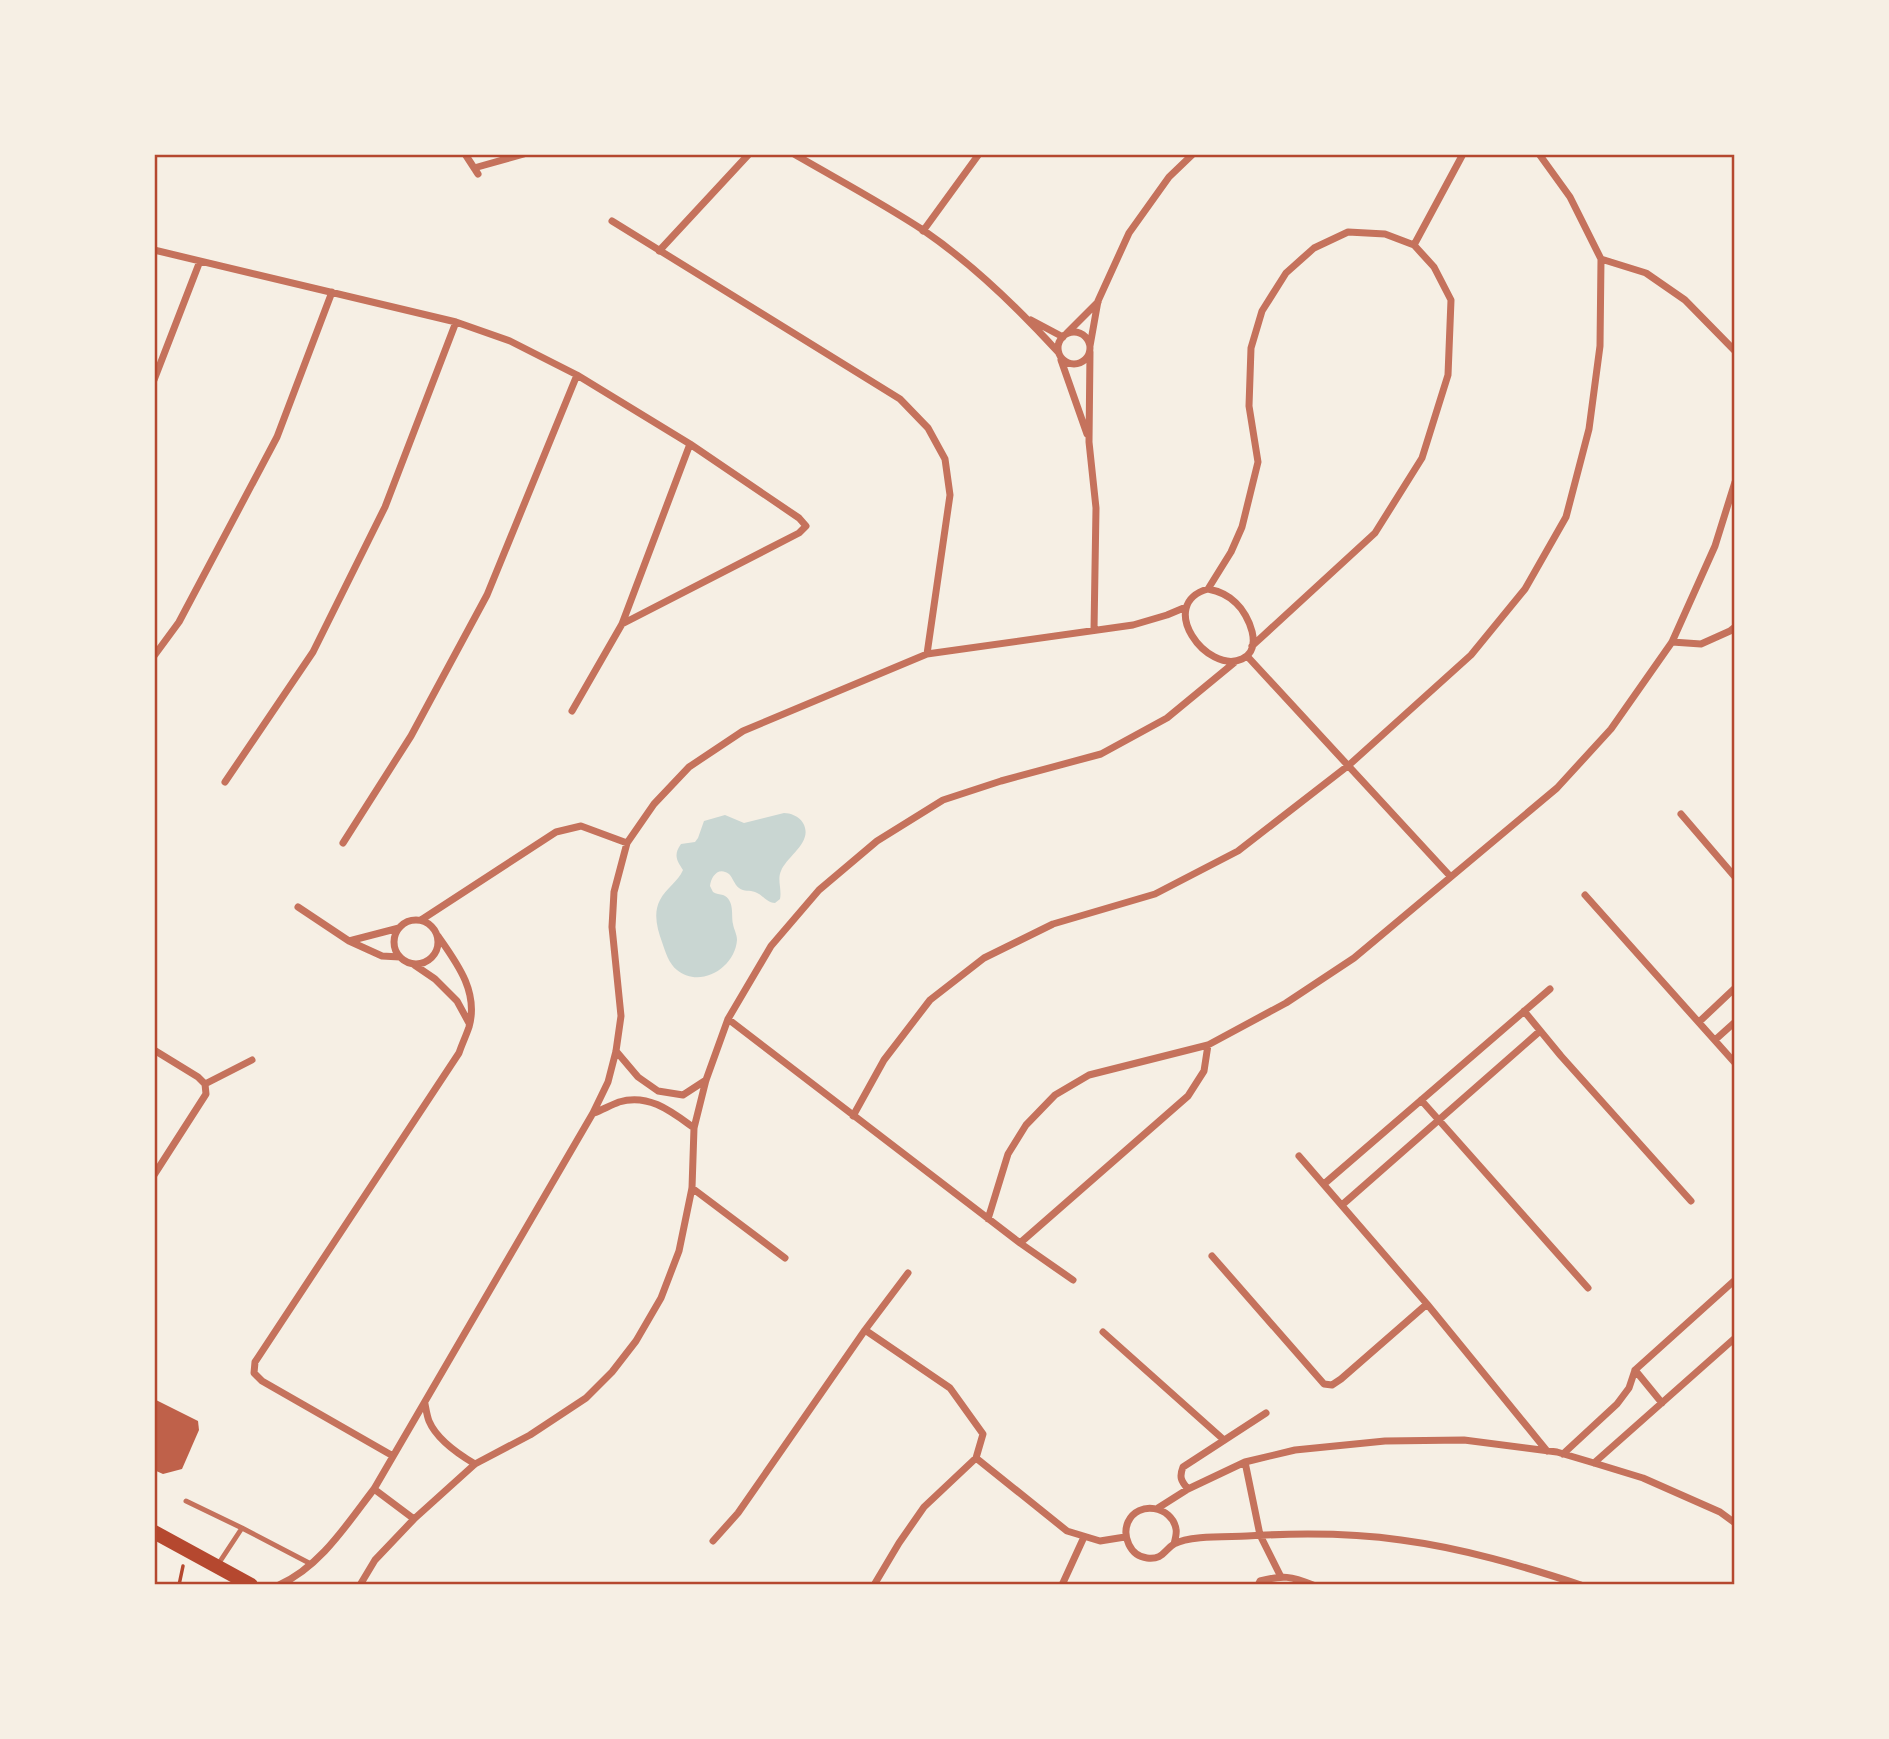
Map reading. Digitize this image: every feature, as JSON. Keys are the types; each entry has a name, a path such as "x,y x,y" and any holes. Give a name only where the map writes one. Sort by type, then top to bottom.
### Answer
{"main road":[{"path":"154,1532 251,1585"}],"street":[{"path":"465,154 476,171 524,154"},
{"path":"659,251 749,154"},
{"path":"794,154 923,230 989,281 1068,364 1084,361 1090,349 1085,336 1074,332 1065,335 1027,318"},
{"path":"923,230 979,154"},
{"path":"1094,630 1096,508 1089,442 1090,349 1098,302 1129,233 1169,177 1194,154"},
{"path":"1414,245 1463,154"},
{"path":"853,1116 884,1060 930,1000 984,958 1053,924 1155,894 1238,851 1349,765 1471,655 1525,589 1566,517 1589,429 1600,346 1601,259 1570,197 1539,154"},
{"path":"612,221 900,399 928,428 945,459 950,495 927,654"},
{"path":"360,1585 375,1560 414,1519 475,1464 530,1435 586,1398 612,1372 636,1341 661,1298 679,1251 692,1188 694,1128 706,1080 728,1019 771,946 819,890 877,841 943,800 1101,754 1167,718 1235,662 1247,656 1252,646 1375,533 1422,458 1448,374 1451,300 1434,267 1414,245 1385,234 1348,232 1314,248 1286,273 1262,310 1251,348 1249,406 1258,462 1242,527 1208,589"},
{"path":"154,250 456,322 510,341 577,375 690,444 799,518 806,526 799,533 622,624"},
{"path":"1601,259 1646,273 1685,300 1735,351"},
{"path":"154,380 200,261"},
{"path":"154,656 179,622 276,437 332,292"},
{"path":"1089,442 1058,346 1065,335 1098,302"},
{"path":"225,782 313,652 386,507 456,322"},
{"path":"343,843 411,736 487,594 577,375"},
{"path":"572,710 622,624 690,444"},
{"path":"988,1219 1009,1154 1026,1125 1055,1095 1090,1074 1208,1045 1286,1003 1354,958 1557,788 1611,729 1672,642 1715,546 1735,482"},
{"path":"1235,662 1220,659 1197,644 1186,624 1185,612 1191,598 1208,589 1229,597 1244,611 1249,620 1253,635 1252,646"},
{"path":"279,1585 292,1579 311,1564 342,1531 374,1489 593,1114 608,1082 621,1016 612,927 614,892 627,843 654,804 689,766 743,731 927,654 1133,625 1186,607"},
{"path":"1672,642 1701,644 1735,627"},
{"path":"1247,656 1450,876"},
{"path":"1681,814 1735,877"},
{"path":"421,920 556,832 581,826 627,843"},
{"path":"1585,895 1735,1063"},
{"path":"298,907 349,941 382,956 400,957 435,979 457,1001 470,1025"},
{"path":"393,1456 262,1381 254,1373 255,1362 459,1053 470,1025 472,1002 467,984 429,923 413,920 399,929 394,938 400,957"},
{"path":"349,941 399,929"},
{"path":"413,964 420,964 433,957 439,944 438,936"},
{"path":"1699,1022 1735,988"},
{"path":"1324,1184 1550,989"},
{"path":"1524,1011 1691,1201"},
{"path":"728,1019 988,1219 1073,1280"},
{"path":"1715,1040 1735,1023"},
{"path":"1342,1205 1541,1031"},
{"path":"1020,1243 1188,1096 1205,1071 1208,1045"},
{"path":"154,1049 198,1077 205,1084 206,1094 154,1175"},
{"path":"616,1051 638,1077 658,1091 683,1095 706,1080"},
{"path":"205,1084 252,1060"},
{"path":"593,1114 620,1102 641,1099 666,1108 694,1128"},
{"path":"1421,1100 1588,1288"},
{"path":"1299,1156 1427,1304 1548,1451"},
{"path":"692,1188 785,1258"},
{"path":"1212,1256 1324,1384 1332,1385 1341,1380 1427,1304"},
{"path":"713,1541 738,1513 865,1330 908,1273"},
{"path":"1563,1454 1617,1404 1629,1388 1635,1370 1735,1280"},
{"path":"865,1330 950,1388 983,1434 976,1458 924,1507 874,1585"},
{"path":"1103,1332 1224,1440"},
{"path":"1594,1463 1735,1338"},
{"path":"1635,1370 1662,1403"},
{"path":"425,1403 429,1422 443,1441 475,1464"},
{"path":"1188,1489 1181,1481 1183,1467 1266,1413"},
{"path":"1581,1585 1526,1567 1401,1539 1330,1534 1196,1538 1174,1544 1162,1556 1146,1558 1131,1549 1125,1536 1129,1520 1142,1509 1158,1508 1188,1489 1245,1462 1295,1450 1385,1441 1464,1440 1563,1454 1643,1478 1720,1512 1735,1523"},
{"path":"976,1458 1067,1531 1100,1541 1125,1536"},
{"path":"1245,1462 1260,1535 1280,1576"},
{"path":"374,1489 414,1519"},
{"path":"1158,1508 1171,1516 1176,1530 1174,1544"},
{"path":"1062,1585 1084,1537"},
{"path":"1258,1585 1260,1581 1280,1576 1296,1578 1313,1585"}],"lane":[{"path":"186,1501 311,1564"},
{"path":"217,1566 243,1528"}],"shaded area":[{"path":"784,813 799,818 803,823 805,836 781,871 780,899 775,903 755,892 743,890 725,872 718,872 710,886 713,892 727,897 731,904 737,938 735,950 730,959 715,973 696,977 677,970 666,953 656,915 660,900 683,870 677,858 681,844 695,842 704,821 725,815 744,823"}],"building":[{"path":"154,1399 198,1421 199,1430 182,1469 163,1474 154,1470"}]}
